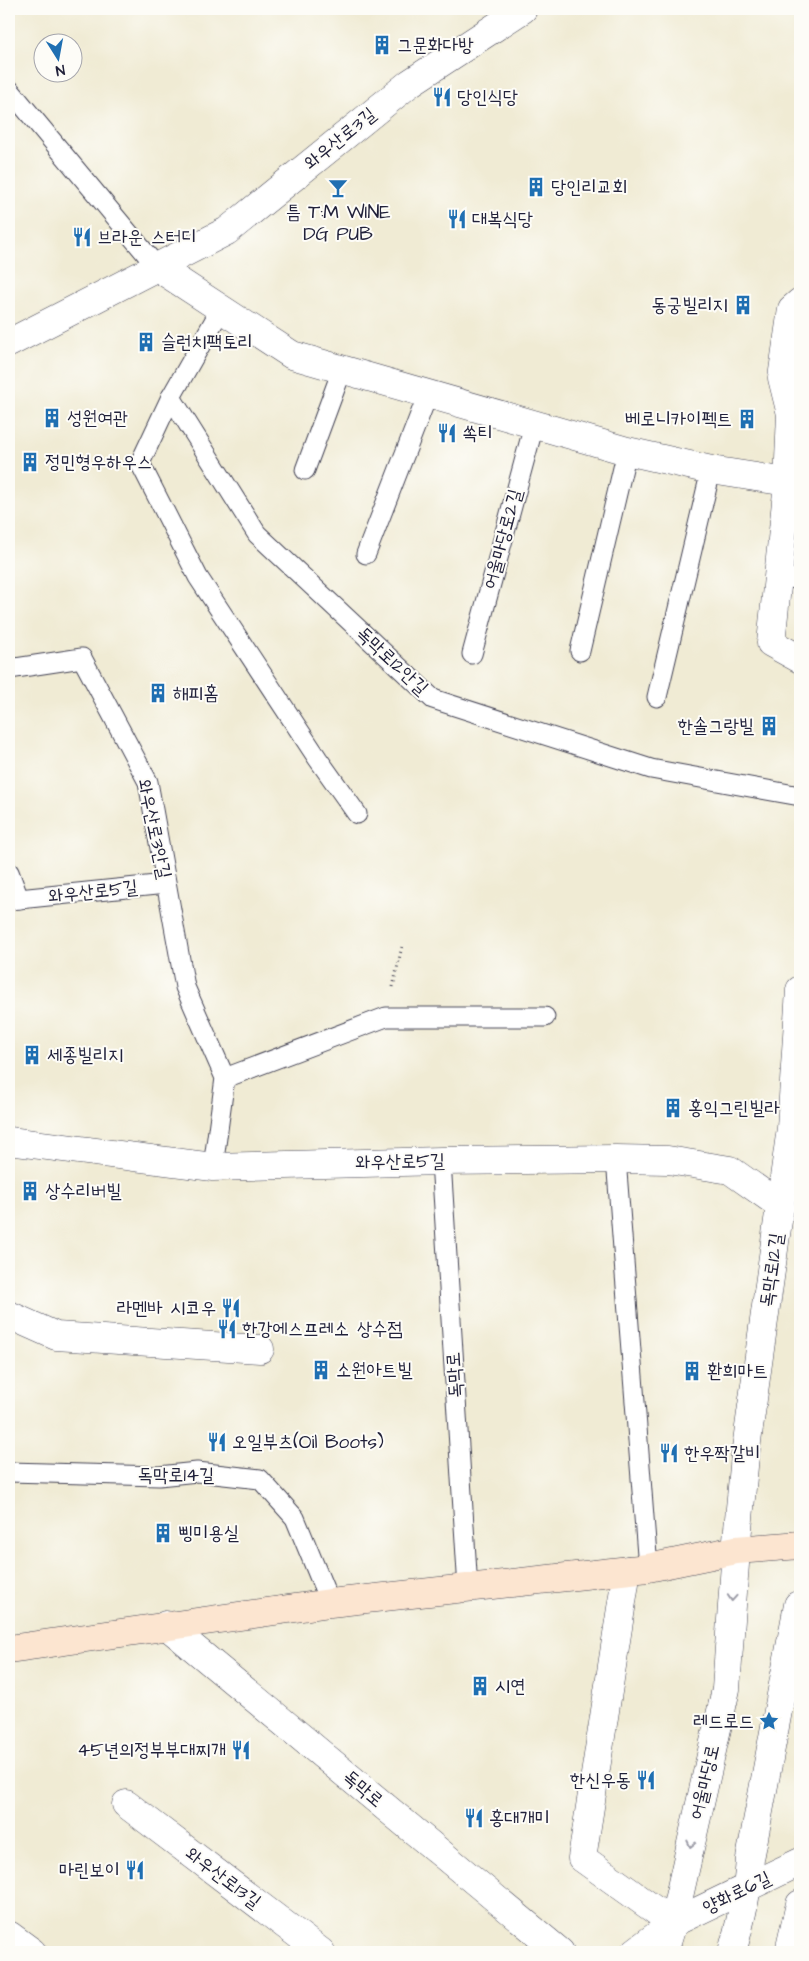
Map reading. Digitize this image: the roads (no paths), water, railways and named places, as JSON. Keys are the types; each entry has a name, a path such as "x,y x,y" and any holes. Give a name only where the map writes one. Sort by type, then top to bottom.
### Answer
{"main road":[{"path":"9,1649 330,1603 637,1569 736,1550 800,1545"}],"street":[{"name":"와우산로3길","path":"9,343 226,231 410,83 522,9"},
{"path":"157,267 292,355 627,451 711,470 794,484"},
{"path":"800,302 792,309 782,378 791,414 794,484 788,578 770,643 800,659"},
{"name":"독막로12길","path":"736,1550 745,1456 781,1206 796,1129 800,990"},
{"name":"와우산로5길","path":"9,1141 213,1167 441,1161 668,1160 730,1170 781,1206"},
{"path":"9,1315 56,1336 260,1349"},
{"name":"어울마당로","path":"664,1952 673,1923 726,1689 736,1550"},
{"path":"635,1952 673,1923 582,1858 637,1569"},
{"path":"732,1952 748,1887 750,1859 798,1605"},
{"name":"독막로","path":"166,1625 560,1952"},
{"name":"와우산로13길","path":"126,1804 321,1952"},
{"name":"양화로6길","path":"673,1923 800,1862"},
{"path":"789,1952 800,1904"},
{"path":"9,1935 32,1952"}],"lane":[{"path":"9,89 157,267"},
{"path":"221,308 171,397 140,463 198,577 318,759 357,814"},
{"path":"305,470 342,370"},
{"path":"366,554 428,394"},
{"name":"독막로12안길","path":"171,397 257,534 433,699 651,769 800,796"},
{"name":"어울마당로2길","path":"472,654 534,425"},
{"path":"580,651 627,451"},
{"path":"657,697 711,470"},
{"name":"와우산로3안길","path":"9,669 82,658 148,782 185,987 224,1078"},
{"name":"와우산로5길","path":"9,872 14,899 166,884"},
{"path":"213,1167 224,1078 386,1017 545,1017"},
{"path":"616,1159 637,1569"},
{"name":"독막로","path":"441,1161 468,1589"},
{"name":"독막로14길","path":"9,1472 159,1476 197,1472 260,1479 295,1518 330,1603"}],"place":[{"name":"그문화다방","path":"382,45"},
{"name":"당인식당","path":"442,97"},
{"name":"당인리교회","path":"536,187"},
{"name":"틈 T:M WINE DG PUB","path":"338,188"},
{"name":"대복식당","path":"457,219"},
{"name":"브라운 스터디","path":"82,237"},
{"name":"동궁빌리지","path":"743,305"},
{"name":"슬런치팩토리","path":"146,342"},
{"name":"성원여관","path":"52,418"},
{"name":"베로니카이펙트","path":"747,419"},
{"name":"쏙티","path":"447,433"},
{"name":"정민형우하우스","path":"30,462"},
{"name":"해피홈","path":"158,693"},
{"name":"한솔그랑빌","path":"769,726"},
{"name":"세종빌리지","path":"32,1055"},
{"name":"홍익그린빌라","path":"673,1108"},
{"name":"상수리버빌","path":"30,1191"},
{"name":"라멘바 시코우","path":"231,1308"},
{"name":"한강에스프레소 상수점","path":"227,1329"},
{"name":"소원아트빌","path":"321,1370"},
{"name":"환희마트","path":"692,1371"},
{"name":"오일부츠(Oil Boots)","path":"217,1442"},
{"name":"한우짝갈비","path":"669,1453"},
{"name":"삥미용실","path":"163,1533"},
{"name":"시연","path":"480,1686"},
{"name":"레드로드","path":"769,1721"},
{"name":"45년의정부부대찌개","path":"241,1750"},
{"name":"한신우동","path":"646,1780"},
{"name":"홍대개미","path":"474,1818"},
{"name":"마린보이","path":"135,1870"}]}
